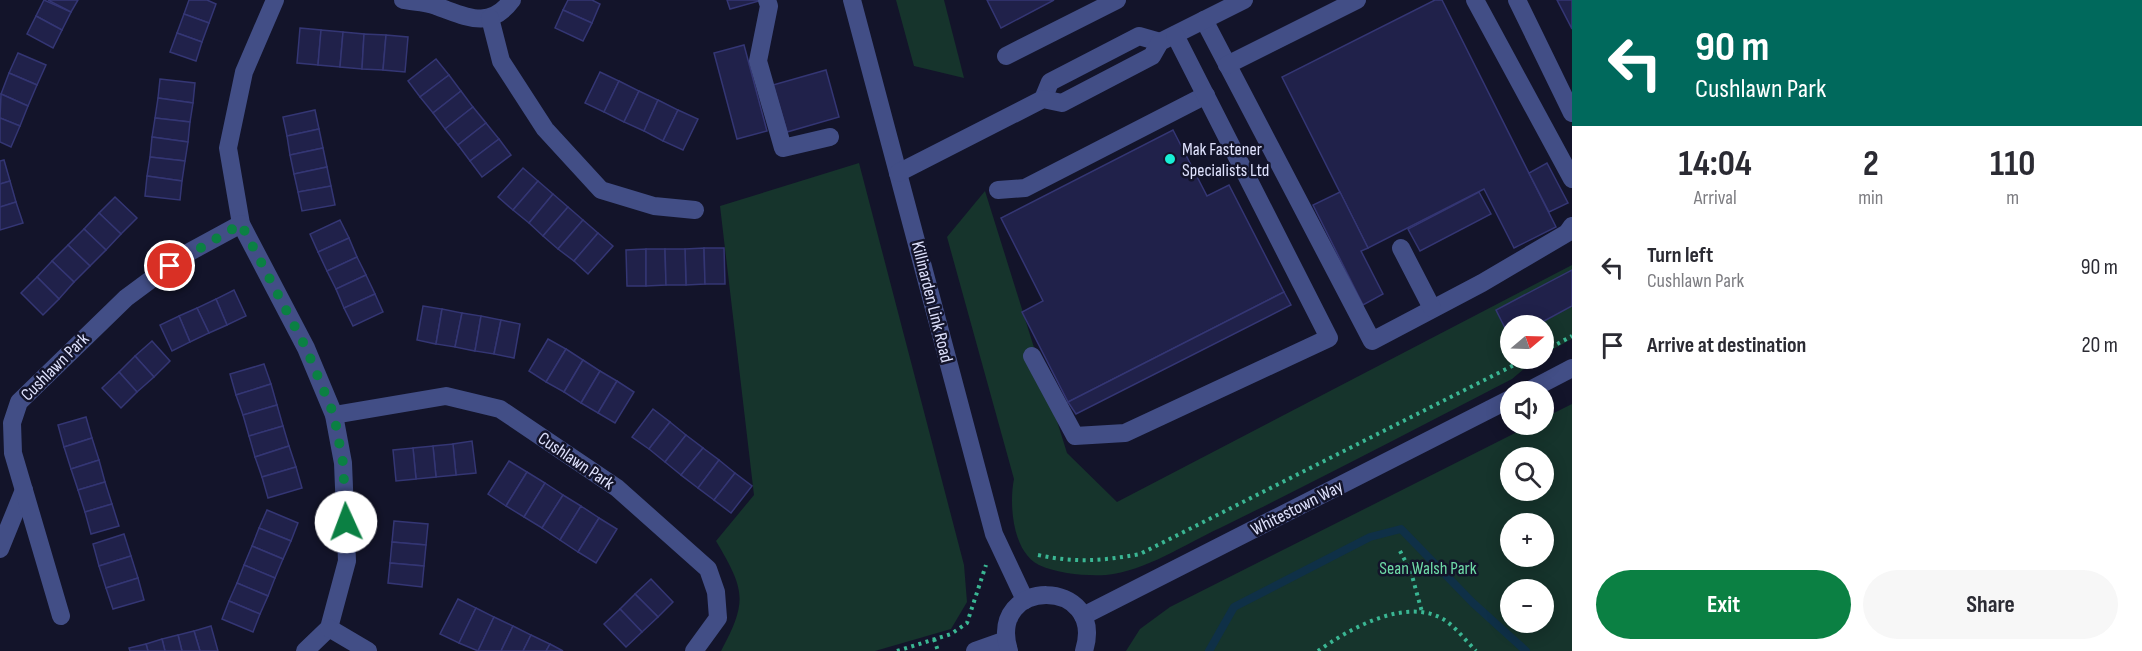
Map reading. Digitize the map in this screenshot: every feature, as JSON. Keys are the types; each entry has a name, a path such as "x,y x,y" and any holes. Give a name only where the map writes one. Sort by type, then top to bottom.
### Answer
{"street":[{"path":"275,0 244,72 228,148 241,224 306,348 334,415 343,463 347,561 329,628 305,651"},
{"path":"403,0 433,4 467,19 490,18 512,0"},
{"path":"767,0 769,6 758,61 783,148 830,137"},
{"name":"Killinarden Link Road","path":"852,0 994,534 1025,600"},
{"path":"1006,56 1117,0"},
{"path":"898,173 1043,99 1050,82 1139,36 1168,38 1244,0"},
{"path":"1227,65 1357,0"},
{"path":"1475,0 1572,179"},
{"path":"1516,0 1572,113"},
{"path":"490,18 501,61 539,120 601,190 654,206 695,210"},
{"path":"1204,20 1372,340 1482,283 1567,233 1572,226"},
{"path":"1032,356 1075,436 1125,433 1329,338 1206,95 1168,38"},
{"path":"998,190 1025,188 1206,95"},
{"name":"Cushlawn Park","path":"62,616 13,453 12,423 19,402 126,298 184,255 241,224"},
{"path":"1401,248 1432,308"},
{"path":"1547,381 1572,368"},
{"name":"Cushlawn Park","path":"334,415 446,396 500,409 617,488 708,569 716,592 718,618 694,651"},
{"name":"Whitestown Way","path":"1083,616 1500,404"},
{"path":"0,549 24,490"},
{"path":"975,651 1007,646 1009,617 1025,600 1037,595 1051,594 1075,605 1083,616 1087,641 1084,651"},
{"path":"329,628 368,651"}],"path":[{"path":"1554,346 1572,336"},
{"path":"1038,555 1069,562 1103,561 1140,554 1506,369"},
{"path":"1400,552 1411,572 1422,612"},
{"path":"897,651 951,634 967,623 980,587"},
{"path":"1318,651 1342,634 1402,614 1422,612 1443,619 1476,651"},
{"path":"934,639 938,651"}],"green space":[{"path":"896,0 944,0 964,78 914,66"},
{"path":"859,163 964,565 967,602 951,629 875,651 721,651 736,620 740,596 733,572 716,541 754,495 720,206"},
{"path":"985,191 1067,453 1117,502 1572,265 1572,339 1554,349 1554,315 1500,315 1500,369 1524,369 1512,379 1500,381 1500,385 1150,563 1106,575 1081,575 1039,565 1030,559 1018,538 1014,526 1012,501 1014,479 947,237"},
{"name":"Sean Walsh Park","path":"1572,404 1572,651 1126,651 1140,629 1170,607 1511,435 1554,435 1554,413"}],"building":[{"path":"44,0 71,12 62,30 36,16"},
{"path":"48,0 78,0 71,12"},
{"path":"189,0 207,0 216,4 209,23 184,14"},
{"path":"568,0 592,0 600,4 592,23 563,10"},
{"path":"727,0 759,0 759,1 730,9"},
{"path":"987,0 1054,0 1001,28"},
{"path":"1435,0 1442,0 1556,227 1514,248 1484,189 1368,248 1282,77"},
{"path":"1557,0 1572,0 1572,29"},
{"path":"563,10 592,23 583,41 555,28"},
{"path":"184,14 209,23 202,42 177,33"},
{"path":"36,16 62,30 53,48 27,34"},
{"path":"300,28 321,30 318,65 297,63"},
{"path":"321,30 343,32 340,67 318,65"},
{"path":"343,32 364,34 362,69 340,67"},
{"path":"177,33 202,42 196,61 170,52"},
{"path":"364,34 386,35 383,70 362,69"},
{"path":"386,35 408,37 405,72 383,70"},
{"path":"744,45 767,131 737,139 714,53"},
{"path":"18,53 46,65 37,85 9,73"},
{"path":"436,59 449,75 420,97 408,81"},
{"path":"826,70 839,117 787,132 773,85"},
{"path":"600,72 619,81 604,112 585,103"},
{"path":"9,73 37,85 28,106 1,94"},
{"path":"449,75 461,91 433,113 420,97"},
{"path":"160,79 195,83 193,103 158,98"},
{"path":"619,81 639,91 624,122 604,112"},
{"path":"461,91 473,107 445,129 433,113"},
{"path":"639,91 658,100 644,131 624,122"},
{"path":"1,94 28,106 20,126 0,118"},
{"path":"158,98 193,103 190,122 155,118"},
{"path":"658,100 678,110 663,141 644,131"},
{"path":"473,107 486,123 458,145 445,129"},
{"path":"315,110 319,129 287,136 283,117"},
{"path":"678,110 698,119 683,150 663,141"},
{"path":"0,118 20,126 11,147 0,142"},
{"path":"155,118 190,122 188,142 152,137"},
{"path":"486,123 499,139 470,161 458,145"},
{"path":"319,129 323,148 290,155 287,136"},
{"path":"1173,130 1207,196 1229,185 1284,292 1068,402 1022,312 1043,301 1001,218"},
{"path":"152,137 188,142 185,161 150,157"},
{"path":"499,139 511,155 482,177 470,161"},
{"path":"323,148 327,167 294,174 290,155"},
{"path":"150,157 185,161 182,181 147,176"},
{"path":"4,160 10,181 0,184 0,161"},
{"path":"1547,163 1568,203 1549,212 1529,173"},
{"path":"327,167 331,186 298,192 294,174"},
{"path":"523,168 538,181 513,210 498,197"},
{"path":"147,176 182,181 180,200 145,196"},
{"path":"10,181 16,202 0,207 0,184"},
{"path":"538,181 553,194 529,223 513,210"},
{"path":"331,186 335,205 302,211 298,192"},
{"path":"1340,192 1368,248 1361,251 1383,294 1363,305 1313,205"},
{"path":"1479,192 1491,214 1420,251 1408,229"},
{"path":"553,194 568,207 543,236 529,223"},
{"path":"115,197 137,218 121,234 99,213"},
{"path":"16,202 23,223 0,230 0,207"},
{"path":"568,207 583,220 558,249 543,236"},
{"path":"99,213 121,234 106,250 84,229"},
{"path":"340,220 349,238 318,252 310,234"},
{"path":"583,220 598,233 574,261 558,249"},
{"path":"84,229 106,250 90,266 68,245"},
{"path":"598,233 613,246 588,274 574,261"},
{"path":"349,238 357,257 327,271 318,252"},
{"path":"68,245 90,266 74,282 52,261"},
{"path":"704,248 705,284 686,285 685,249"},
{"path":"704,248 724,248 725,284 705,284"},
{"path":"646,249 646,286 627,286 626,250"},
{"path":"646,249 665,249 666,285 646,286"},
{"path":"665,249 685,249 686,285 666,285"},
{"path":"357,257 366,275 336,289 327,271"},
{"path":"52,261 74,282 59,299 37,277"},
{"path":"1572,270 1572,306 1554,316 1500,315 1500,318 1496,310"},
{"path":"366,275 375,294 344,308 336,289"},
{"path":"37,277 59,299 43,315 21,293"},
{"path":"234,290 246,316 227,325 216,299"},
{"path":"1284,292 1291,305 1076,414 1068,402"},
{"path":"375,294 383,312 353,326 344,308"},
{"path":"216,299 227,325 209,333 197,308"},
{"path":"423,306 442,309 436,344 417,340"},
{"path":"197,308 209,333 190,342 179,316"},
{"path":"442,309 462,313 455,347 436,344"},
{"path":"462,313 481,316 475,351 455,347"},
{"path":"179,316 190,342 172,351 160,325"},
{"path":"481,316 501,320 494,354 475,351"},
{"path":"501,320 520,324 514,358 494,354"},
{"path":"548,339 566,349 546,382 529,371"},
{"path":"152,341 170,361 154,377 135,356"},
{"path":"566,349 583,360 564,392 546,382"},
{"path":"135,356 154,377 137,392 119,372"},
{"path":"583,360 600,371 581,403 564,392"},
{"path":"264,364 271,384 236,395 230,374"},
{"path":"600,371 617,381 598,413 581,403"},
{"path":"119,372 137,392 121,408 102,388"},
{"path":"617,381 634,392 615,423 598,413"},
{"path":"271,384 277,405 243,415 236,395"},
{"path":"277,405 283,426 249,436 243,415"},
{"path":"653,409 670,422 649,449 632,437"},
{"path":"86,417 92,438 64,447 58,425"},
{"path":"670,422 686,435 665,462 649,449"},
{"path":"283,426 289,446 255,457 249,436"},
{"path":"686,435 703,448 681,475 665,462"},
{"path":"92,438 99,460 71,469 64,447"},
{"path":"472,441 476,473 456,475 453,444"},
{"path":"453,444 456,475 436,477 433,446"},
{"path":"289,446 296,467 262,477 255,457"},
{"path":"433,446 436,477 416,479 413,448"},
{"path":"413,448 416,479 396,481 393,450"},
{"path":"703,448 719,460 698,488 681,475"},
{"path":"99,460 105,482 78,490 71,469"},
{"path":"719,460 735,473 714,500 698,488"},
{"path":"509,461 527,472 506,506 488,494"},
{"path":"296,467 302,488 268,498 262,477"},
{"path":"527,472 545,483 524,517 506,506"},
{"path":"735,473 752,486 731,513 714,500"},
{"path":"105,482 112,504 85,512 78,490"},
{"path":"545,483 563,495 542,528 524,517"},
{"path":"563,495 581,506 560,540 542,528"},
{"path":"112,504 119,526 91,534 85,512"},
{"path":"581,506 599,518 578,552 560,540"},
{"path":"267,510 298,523 291,541 259,528"},
{"path":"599,518 617,529 596,563 578,552"},
{"path":"394,521 428,524 426,545 392,542"},
{"path":"259,528 291,541 283,559 252,546"},
{"path":"124,534 131,556 99,566 93,544"},
{"path":"392,542 426,545 424,566 390,563"},
{"path":"252,546 283,559 275,578 244,565"},
{"path":"131,556 138,578 106,588 99,566"},
{"path":"390,563 424,566 422,587 388,583"},
{"path":"244,565 275,578 268,596 237,583"},
{"path":"138,578 144,600 113,609 106,588"},
{"path":"651,579 673,602 658,617 635,594"},
{"path":"237,583 268,596 260,614 229,601"},
{"path":"635,594 658,617 642,632 620,609"},
{"path":"458,599 476,608 459,643 440,634"},
{"path":"229,601 260,614 253,632 222,619"},
{"path":"476,608 494,617 478,651 459,643"},
{"path":"620,609 642,632 626,647 604,624"},
{"path":"494,617 513,626 501,651 478,651"},
{"path":"211,626 218,651 200,651 194,631"},
{"path":"513,626 531,635 523,651 501,651"},
{"path":"194,631 200,651 182,651 178,635"},
{"path":"178,635 182,651 165,651 162,639"},
{"path":"531,635 550,644 546,651 523,651"},
{"path":"162,639 165,651 148,651 146,644"},
{"path":"146,644 148,651 130,651 129,648"},
{"path":"550,644 563,651 546,651"}],"waterway":[{"path":"1209,651 1234,607 1370,537 1401,529 1473,603 1526,651"}],"place":[{"name":"Mak Fastener Specialists Ltd","path":"1170,159"}],"route":[{"path":"170,266 184,255 241,224 306,348 334,415 343,463 346,522"}]}
